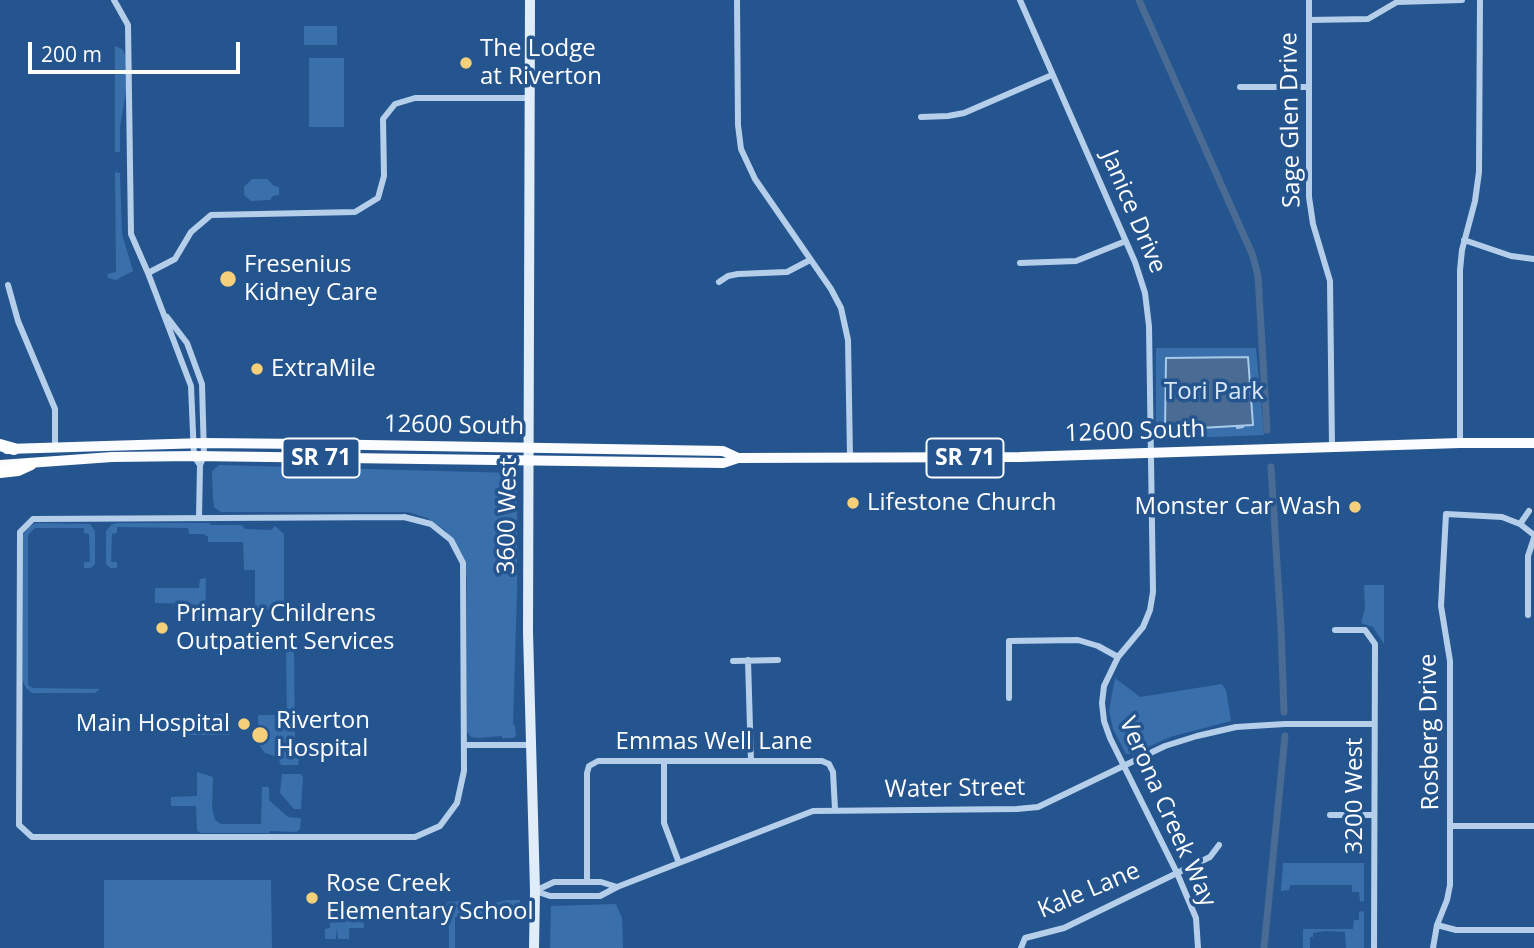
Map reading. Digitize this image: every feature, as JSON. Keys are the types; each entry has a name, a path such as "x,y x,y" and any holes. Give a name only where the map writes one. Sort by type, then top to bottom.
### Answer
{"highway":[{"path":"0,447 14,449"},
{"path":"0,472 19,470 31,464"}],"main road":[{"name":"3600 West","path":"530,0 530,745 535,891 534,948"},
{"name":"12600 South","path":"14,449 723,463 738,458 1020,457 1534,443"},
{"name":"12600 South","path":"0,465 199,453 530,448 723,450 738,458"}],"street":[{"path":"114,0 128,24 131,234 191,386 192,420 199,453"},
{"path":"737,0 737,125 741,149 755,179 836,299 847,329 850,458"},
{"name":"Janice Drive","path":"1020,0 1143,282 1149,315 1150,453"},
{"name":"Sage Glen Drive","path":"1309,0 1309,197 1313,224 1330,281 1332,447"},
{"path":"1309,20 1368,19 1397,2 1462,0"},
{"path":"1460,443 1460,270 1479,172 1480,0"},
{"path":"920,117 964,113 1052,75"},
{"path":"1240,88 1310,87"},
{"path":"148,273 175,259 191,232 211,215 355,212 378,198 384,176 383,119 395,104 415,98 530,98"},
{"path":"1464,240 1511,256 1534,259"},
{"path":"1020,263 1076,261 1126,241"},
{"path":"719,282 738,274 787,272 810,260"},
{"path":"8,285 18,321 55,409 55,449"},
{"path":"164,313 187,343 202,384 204,425 199,453 200,518"},
{"name":"Verona Creek Way","path":"1150,453 1153,592 1150,610 1139,634 1118,657 1104,686 1102,703 1104,721 1196,918 1198,948"},
{"path":"1528,615 1528,556 1534,537 1520,524 1529,511"},
{"name":"Rosberg Drive","path":"1433,948 1437,925 1450,885 1450,661 1441,606 1446,514 1493,514 1520,524"},
{"path":"404,517 431,524 452,540 463,563 464,745 464,771 457,803 440,826 415,837 32,837 19,825 20,532 33,519 404,517"},
{"name":"3200 West","path":"1335,631 1365,630 1375,644 1374,948"},
{"path":"1009,698 1009,641 1079,640 1118,657"},
{"path":"748,660 751,761"},
{"path":"733,661 778,660"},
{"name":"Water Street","path":"535,891 550,896 600,896 813,811 1038,807 1165,746 1197,736 1236,727 1374,724"},
{"path":"464,745 530,745"},
{"name":"Emmas Well Lane","path":"587,882 587,776 589,766 597,761 819,761 829,764 834,775 835,809"},
{"path":"664,761 664,823 679,863"},
{"path":"1330,815 1374,815"},
{"path":"1451,826 1534,826"},
{"path":"1177,873 1210,857 1219,845"},
{"name":"Kale Lane","path":"1021,948 1025,938 1064,928 1177,873"},
{"path":"535,891 554,883 601,882 617,887"},
{"path":"1437,925 1451,930 1534,930"}],"green space":[{"path":"304,26 337,26 337,45 304,45"},
{"path":"115,46 122,49 126,56 126,92 120,127 120,152 115,152"},
{"path":"309,58 344,58 344,127 309,127"},
{"path":"115,172 120,173 122,234 133,271 116,280 108,278 107,274 116,272"},
{"path":"252,179 267,179 279,187 279,195 270,200 251,201 244,195 244,187"},
{"name":"Tori Park","path":"1156,348 1256,348 1264,435 1165,439 1159,437 1156,430"},
{"path":"219,465 514,473 517,479 513,725 516,736 477,738 471,737 467,732 467,579 464,558 445,530 427,518 408,512 221,512 214,507 213,499 212,471"},
{"path":"36,523 90,524 95,531 95,564 91,568 84,568 84,562 90,562 89,534 84,533 84,528 35,528 28,535 28,685 33,688 100,689 95,693 32,693 23,681 23,535 29,526"},
{"path":"210,523 271,530 275,526 284,534 284,606 282,609 264,610 255,615 255,570 244,570 243,542 208,542 208,537 204,534 189,534 188,528 117,527 117,533 112,534 111,562 117,562 117,568 110,568 106,564 106,531 112,524"},
{"path":"206,578 205,621 195,622 192,604 155,603 155,588 199,588 200,579"},
{"path":"1364,585 1384,585 1384,644 1373,627 1361,623 1365,608"},
{"path":"286,651 294,651 295,755 300,756 298,765 281,765 278,757 265,753 259,745 258,715 287,715"},
{"path":"1115,678 1140,697 1222,684 1226,690 1231,721 1170,737 1133,754 1126,754 1113,729 1109,710"},
{"path":"215,714 230,714 230,735 181,735 181,729 206,729 207,718 215,718"},
{"path":"197,772 213,777 212,808 215,820 221,824 261,824 262,787 269,787 269,800 288,817 301,818 300,829 296,832 200,833 197,830 196,806 171,806 171,797 197,796"},
{"path":"282,774 301,774 303,777 301,809 294,809 280,793"},
{"path":"1283,863 1364,863 1364,902 1360,901 1359,892 1352,892 1352,885 1290,885 1289,890 1281,891"},
{"path":"104,880 271,880 272,948 104,948"},
{"path":"520,900 520,917 455,917 455,948 449,948 449,919 442,918 443,909 448,902 462,901 463,908 495,908 495,903"},
{"path":"616,904 622,918 623,948 550,948 551,906"},
{"path":"330,908 363,908 364,928 349,928 349,939 338,939 337,928 336,939 325,939 325,929 330,928"},
{"path":"1364,911 1364,948 1346,948 1345,932 1325,931 1313,933 1313,937 1310,937 1310,948 1303,948 1303,929 1353,929 1354,920 1359,920 1359,912"}],"shaded area":[{"name":"Tori Park","path":"1248,357 1253,425 1165,430 1166,358"}],"waterway":[{"path":"1139,0 1253,256 1258,276 1267,430"},
{"path":"1237,428 1243,427"},
{"path":"1164,428 1167,432"},
{"path":"1271,467 1284,712"},
{"path":"1264,948 1285,736"}],"place":[{"name":"The Lodge at Riverton","path":"466,63"},
{"name":"Fresenius Kidney Care","path":"228,279"},
{"name":"ExtraMile","path":"257,369"},
{"name":"Lifestone Church","path":"853,503"},
{"name":"Monster Car Wash","path":"1355,507"},
{"name":"Primary Childrens Outpatient Services","path":"162,628"},
{"name":"Main Hospital","path":"244,724"},
{"name":"Riverton Hospital","path":"260,735"},
{"name":"Rose Creek Elementary School","path":"312,898"}]}
